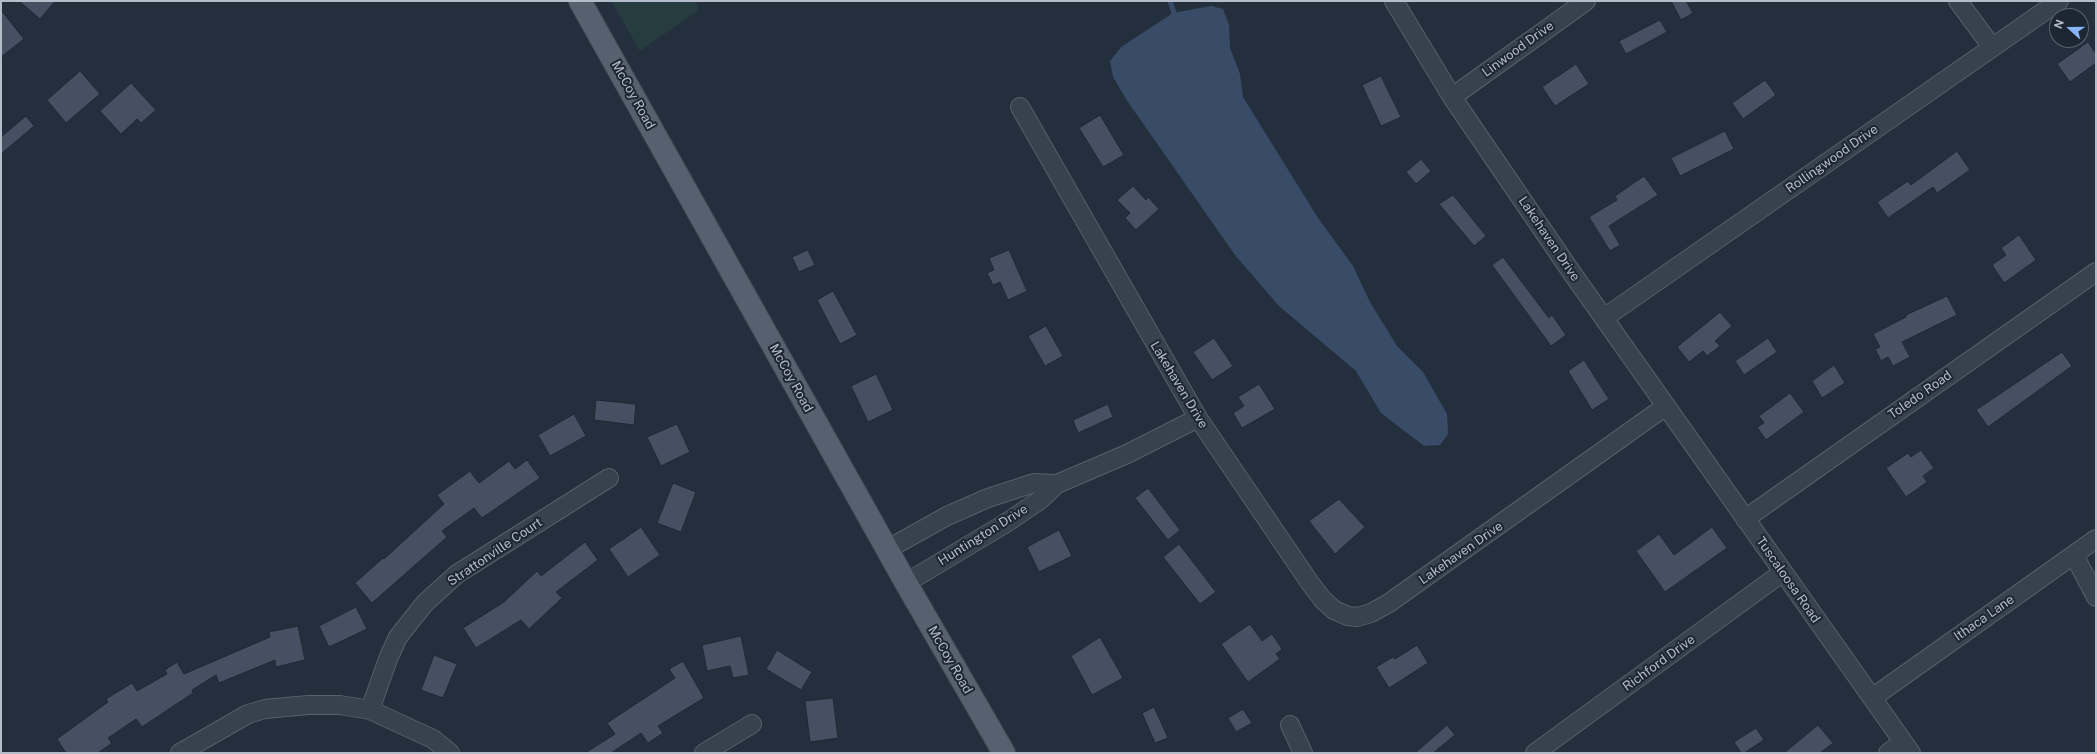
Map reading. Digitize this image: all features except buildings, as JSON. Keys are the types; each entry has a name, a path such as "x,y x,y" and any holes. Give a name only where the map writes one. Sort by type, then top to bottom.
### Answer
{"main road":[{"name":"McCoy Road","path":"580,1 906,583 1004,753"}],"street":[{"name":"Lakehaven Drive","path":"1020,107 1198,418 1323,600 1334,610 1348,616 1358,617 1371,613 1389,603 1666,406 1452,97 1394,1"},
{"name":"Linwood Drive","path":"1452,97 1586,1"},
{"path":"1958,1 1992,47"},
{"name":"Rollingwood Drive","path":"1604,318 2059,1"},
{"name":"Toledo Road","path":"1745,519 2096,272"},
{"name":"Tuscaloosa Road","path":"1666,406 1907,747"},
{"name":"Huntington Drive","path":"906,583 1006,523 1040,500 1057,484 1127,454 1198,418"},
{"name":"Strattonville Court","path":"370,710 388,659 398,637 425,604 457,574 609,478"},
{"name":"Huntington Drive","path":"888,549 947,516 988,498 1034,483 1057,484"},
{"name":"Ithaca Lane","path":"1872,698 2096,539"},
{"path":"2074,555 2096,598"},
{"name":"Richford Drive","path":"1535,753 1783,572"},
{"path":"180,753 248,714 265,709 308,705 340,705 370,710 432,739 450,753"},
{"path":"704,753 752,724"},
{"path":"1290,725 1303,753"},
{"path":"1888,753 1907,747"}],"green space":[{"path":"611,1 695,1 699,10 640,51"}],"water":[{"path":"1211,6 1223,9 1229,25 1230,48 1240,74 1243,97 1318,218 1353,266 1370,302 1397,346 1423,372 1447,414 1448,434 1440,445 1424,446 1381,413 1356,371 1279,306 1235,255 1128,102 1113,77 1110,61 1121,47 1173,13"}],"waterway":[{"path":"1170,1 1176,19"}]}
